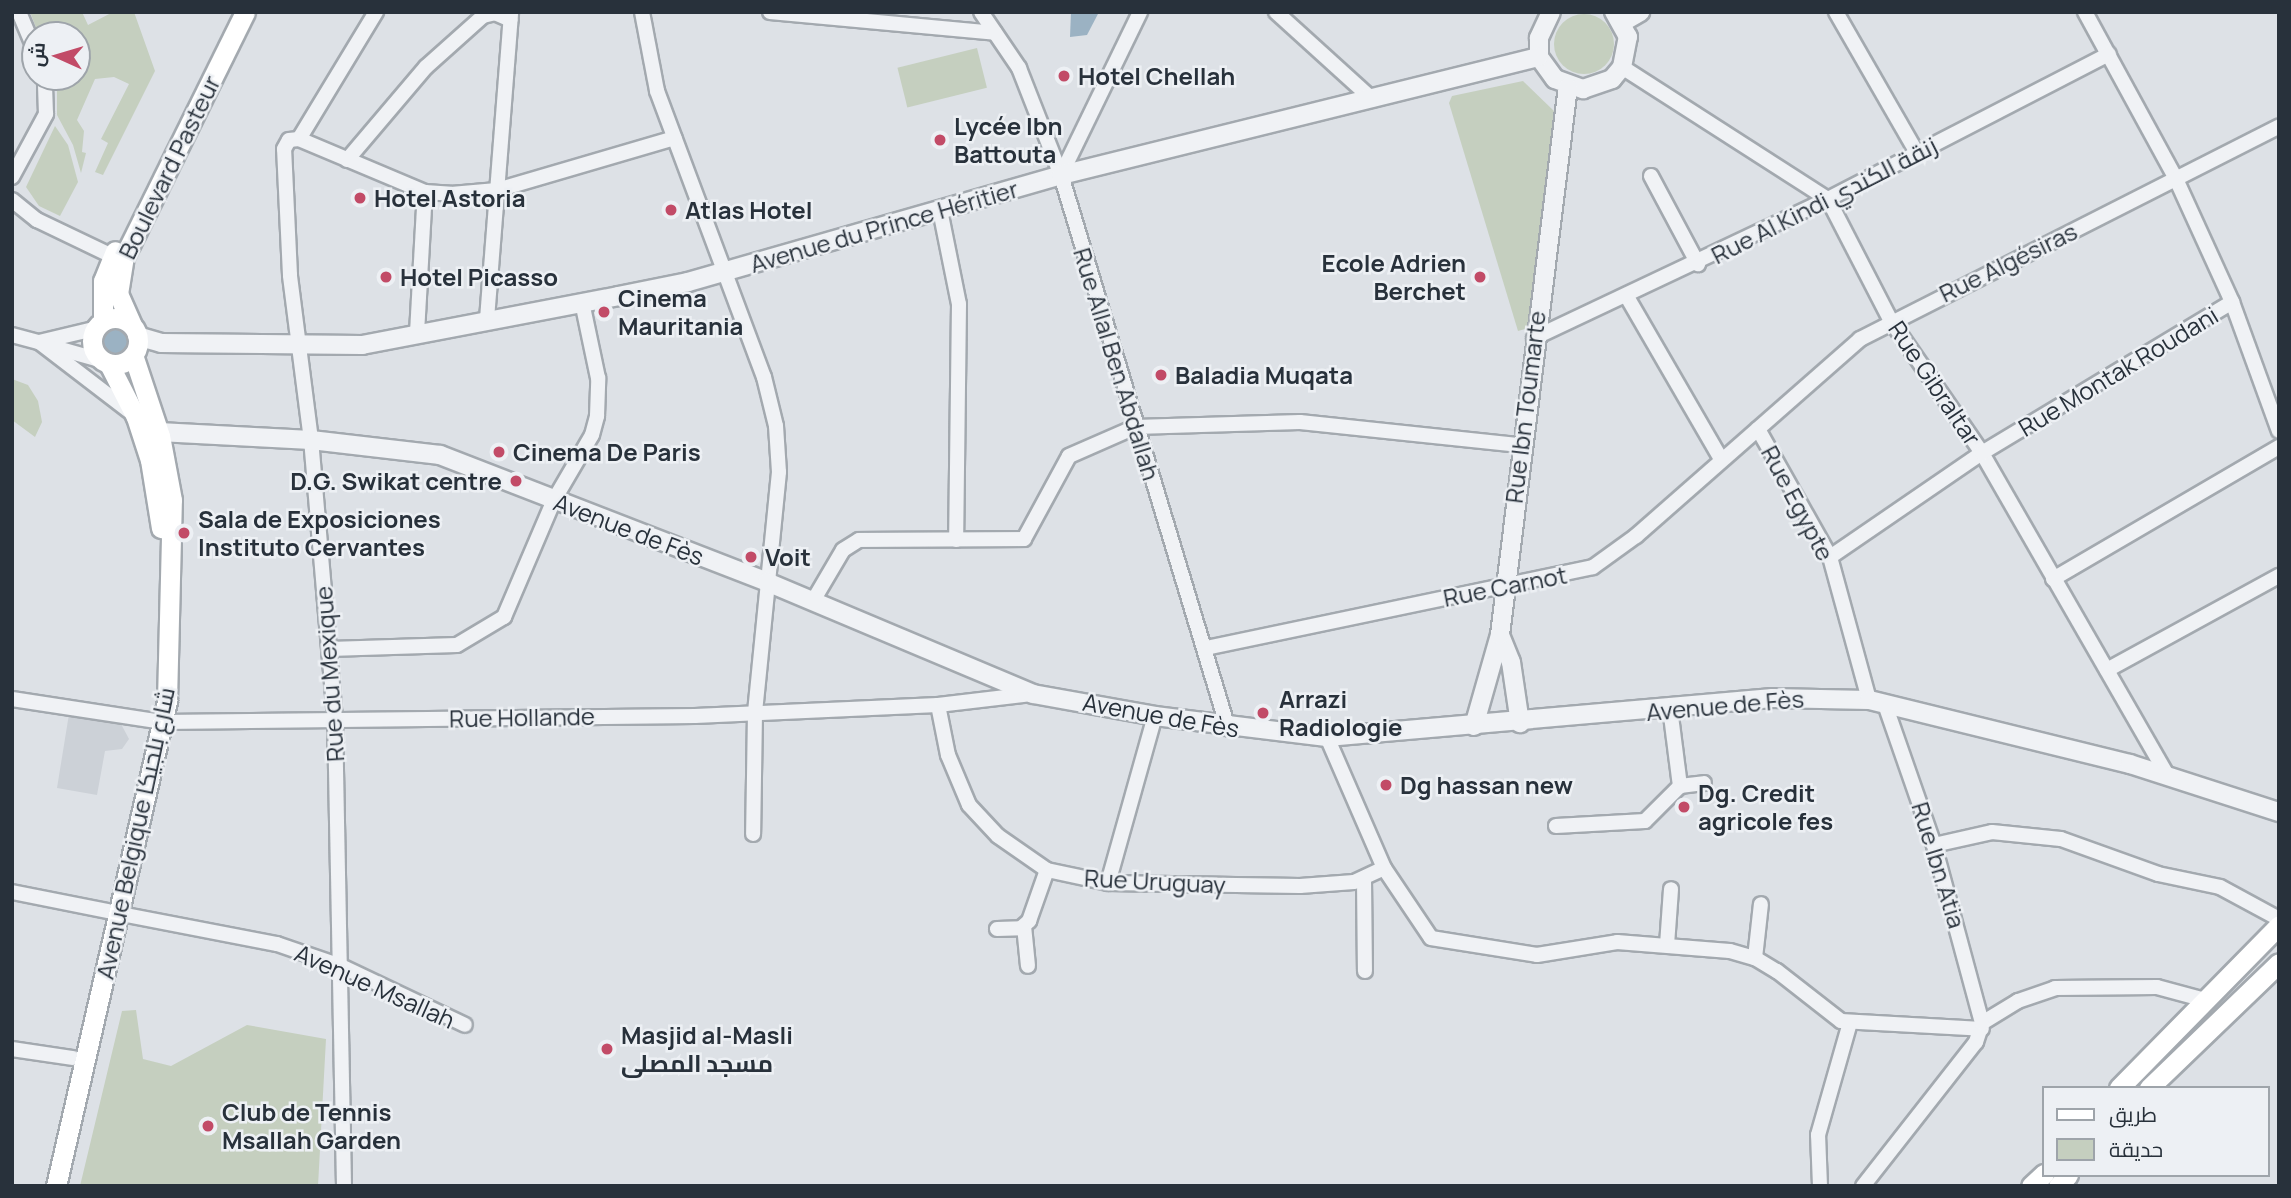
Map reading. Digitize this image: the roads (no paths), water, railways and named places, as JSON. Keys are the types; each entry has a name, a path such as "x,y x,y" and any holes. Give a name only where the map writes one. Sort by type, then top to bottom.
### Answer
{"main road":[{"path":"109,265 232,12"},
{"name":"Boulevard Pasteur","path":"134,339 118,294 124,257 245,12"},
{"name":"Boulevard Pasteur","path":"99,325 109,265"},
{"path":"115,318 134,339 122,363 106,362 92,344 99,325 115,318"},
{"name":"Avenue Belgique شارع بلجيكا","path":"56,1186 157,721 173,557 172,499 159,432 134,339"},
{"name":"Avenue Belgique شارع بلجيكا","path":"106,362 136,417 154,481 161,532 157,721"},
{"path":"136,417 159,432"},
{"name":"Avenue Belgique شارع بلجيكا","path":"43,1186 74,1058 115,912"},
{"path":"2121,1086 2279,925"},
{"path":"2139,1086 2279,942"},
{"path":"2150,1086 2279,962"},
{"path":"2167,1086 2279,974"}],"street":[{"path":"376,12 302,141 425,192 497,190 675,138"},
{"path":"642,12 651,67 723,273 764,377 776,426 779,472 755,713 753,834"},
{"path":"769,12 995,33"},
{"name":"Rue Allal Ben Abdallah","path":"981,12 1029,87 1061,175 1228,728"},
{"path":"1061,175 1140,12"},
{"path":"1276,12 1372,99"},
{"path":"1551,12 1539,38 1539,57 1555,79 1568,87 1599,87 1622,67 1629,37 1619,17 1640,12"},
{"path":"1836,12 1917,153"},
{"path":"2085,12 2176,179 2232,302 2279,431"},
{"path":"347,160 418,76 484,15 495,13 511,16 487,319"},
{"name":"Rue Al Kindi زنقة الكندي","path":"1534,338 1698,264 2109,54"},
{"name":"Avenue du Prince Héritier","path":"134,339 161,343 373,344 723,273 1061,175 1539,57"},
{"path":"1622,67 1828,199"},
{"name":"Rue Ibn Toumarte","path":"1474,726 1500,635 1503,584 1520,445 1568,87"},
{"path":"12,177 46,114 45,91"},
{"name":"Rue Algésiras","path":"1758,429 1850,346 1891,321 2279,126"},
{"name":"Rue du Mexique","path":"302,141 289,140 284,156 298,345 310,440 335,719 344,1186"},
{"path":"1651,176 1698,264"},
{"path":"417,334 425,192"},
{"name":"Rue Gibraltar","path":"1828,199 1891,321 1982,453 2168,776"},
{"path":"12,200 37,220 109,265"},
{"path":"940,210 959,304 956,540"},
{"path":"1626,295 1721,459"},
{"path":"329,649 457,645 491,628 504,617 554,500 592,435 597,416 598,378 582,302"},
{"name":"Rue Montak Roudani","path":"1830,557 1982,453 2232,302"},
{"path":"39,342 99,325"},
{"path":"12,335 106,362"},
{"path":"39,342 97,382 136,417"},
{"path":"813,601 843,550 854,541 876,538 1024,539 1069,456 1135,427 1300,422 1520,445"},
{"name":"Rue Carnot","path":"1206,648 1598,565 1758,429"},
{"name":"Rue Egypte","path":"1758,429 1830,557 1877,702"},
{"name":"Avenue de Fès","path":"159,432 310,440 440,455 766,582 1033,694 1155,716 1228,728 1327,737 1520,723 1772,698 1877,702 2168,776 2279,812"},
{"path":"2053,579 2279,447"},
{"path":"2107,670 2279,576"},
{"path":"1500,635 1511,662 1520,723"},
{"name":"Rue Hollande","path":"12,699 157,721 755,713 938,705 1033,694"},
{"name":"Rue Ibn Atia","path":"1877,702 1934,845 1982,1026"},
{"name":"Rue Uruguay","path":"938,705 948,755 969,805 998,836 1047,870 1108,883 1300,886 1364,880 1384,868"},
{"path":"1670,708 1680,786"},
{"path":"1108,883 1155,716"},
{"path":"1327,737 1384,868 1431,938 1537,955 1598,943 1667,945 1755,958 1830,1015 1850,1024 1982,1026"},
{"path":"1556,826 1645,821 1680,786 1704,783"},
{"path":"1934,845 1992,832 2049,837 2158,874 2220,887 2279,919"},
{"path":"1028,966 1024,926 1047,870"},
{"path":"1364,880 1365,971"},
{"path":"1667,945 1671,889"},
{"name":"Avenue Msallah","path":"12,892 277,944 341,965 465,1025"},
{"path":"1755,958 1761,904"},
{"path":"997,929 1024,926"},
{"path":"1863,1186 1982,1026 2018,1000 2055,988 2157,987 2205,1000"},
{"path":"1820,1186 1818,1135 1850,1024"},
{"path":"12,1049 74,1058"}],"water":[{"path":"1071,12 1099,12 1087,35 1070,37"},
{"path":"114,326 126,330 130,342 126,354 114,358 102,354 98,342 102,330"}],"place":[{"name":"Hotel Chellah","path":"1064,76"},
{"name":"Lycée Ibn Battouta","path":"940,140"},
{"name":"Hotel Astoria","path":"360,198"},
{"name":"Atlas Hotel","path":"671,210"},
{"name":"Hotel Picasso","path":"386,277"},
{"name":"Ecole Adrien Berchet","path":"1480,277"},
{"name":"Cinema Mauritania","path":"604,312"},
{"name":"Baladia Muqata","path":"1161,375"},
{"name":"Cinema De Paris","path":"499,452"},
{"name":"D.G. Swikat centre","path":"516,481"},
{"name":"Sala de Exposiciones Instituto Cervantes","path":"184,533"},
{"name":"Voit","path":"751,557"},
{"name":"Arrazi Radiologie","path":"1263,713"},
{"name":"Dg hassan new","path":"1386,785"},
{"name":"Dg. Credit agricole fes","path":"1684,807"},
{"name":"Masjid al-Masli مسجد المصلى","path":"607,1049"},
{"name":"Club de Tennis Msallah Garden","path":"208,1126"}]}
